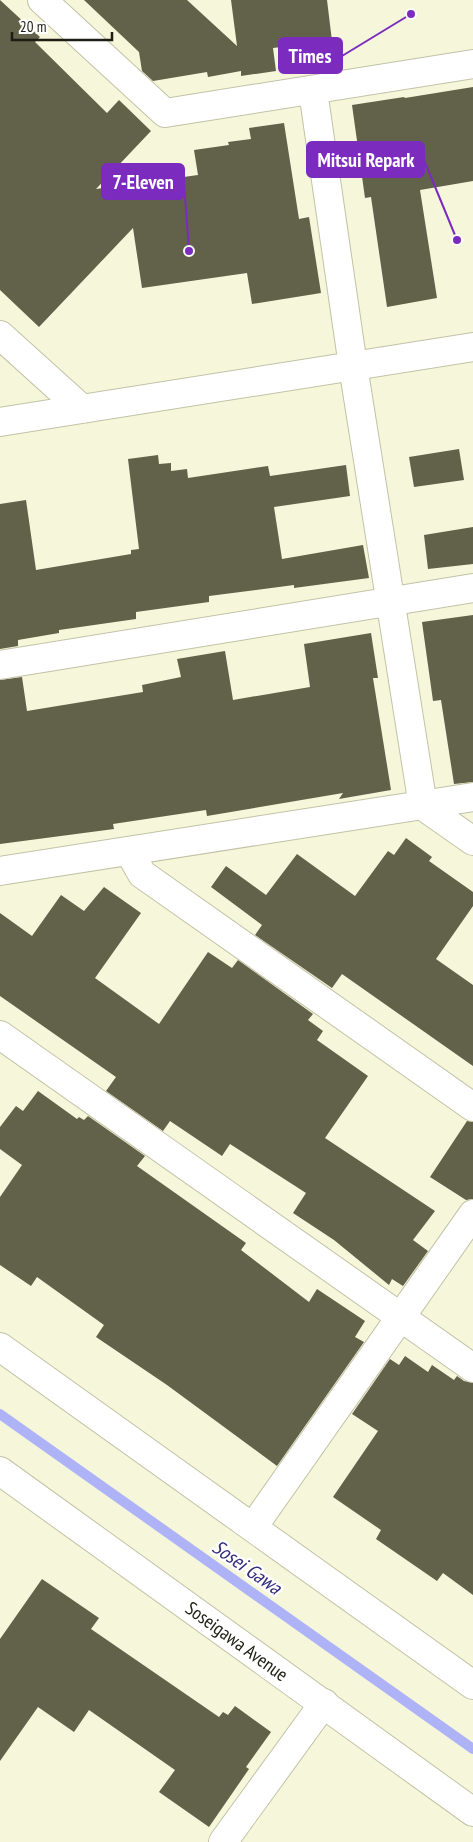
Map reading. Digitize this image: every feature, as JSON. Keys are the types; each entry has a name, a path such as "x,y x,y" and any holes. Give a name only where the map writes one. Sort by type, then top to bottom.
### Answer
{"main road":[{"path":"42,0 166,113 473,64"},
{"path":"313,91 353,366 423,806 473,842"},
{"path":"0,335 82,409"},
{"path":"0,422 473,347"},
{"path":"0,665 473,588"},
{"path":"0,871 473,798"},
{"path":"129,851 142,874 473,1107"},
{"path":"0,1035 473,1368"},
{"path":"253,1527 473,1214"},
{"path":"0,1347 473,1684"},
{"name":"Soseigawa Avenue","path":"0,1471 473,1812"},
{"path":"223,1842 324,1703"}],"building":[{"path":"0,0 40,37 35,42 107,113 119,100 151,131 96,189 198,175 194,150 229,145 228,142 251,139 249,128 284,123 299,219 309,217 321,293 252,304 247,273 142,288 133,228 39,327 0,290"},
{"path":"84,0 187,0 237,46 231,0 327,0 332,41 273,48 276,71 241,76 241,71 208,77 207,72 153,81 142,71 139,52"},
{"path":"473,87 473,181 420,190 437,298 387,307 371,197 365,198 352,105"},
{"path":"459,449 464,480 414,487 409,457"},
{"path":"158,455 159,464 171,463 171,471 187,469 188,478 268,466 270,476 346,465 350,496 274,507 282,559 363,545 369,578 294,588 294,585 209,596 209,602 136,612 136,619 59,630 59,633 18,640 18,646 0,649 0,504 26,500 36,570 131,554 131,550 139,549 128,459"},
{"path":"473,527 473,564 428,569 424,535"},
{"path":"473,615 473,782 454,784 441,700 433,701 422,622"},
{"path":"371,633 378,678 373,678 391,790 339,799 343,793 207,816 206,810 113,824 114,829 0,844 0,680 22,677 27,711 143,692 142,685 181,677 177,659 225,651 233,700 310,687 304,644"},
{"path":"406,838 432,857 429,861 473,892 473,906 436,959 473,985 473,1066 342,974 332,988 255,935 262,925 211,887 226,866 266,895 297,854 355,896 388,851 394,855"},
{"path":"104,887 141,913 95,978 159,1024 208,952 232,968 238,960 313,1014 308,1020 323,1031 317,1040 368,1076 325,1138 435,1211 413,1240 428,1251 403,1286 392,1279 389,1285 334,1240 293,1213 306,1193 230,1144 222,1156 170,1121 163,1131 106,1091 116,1077 0,996 0,913 32,936 61,895 84,911"},
{"path":"38,1091 77,1119 79,1117 84,1120 88,1116 145,1156 137,1166 246,1243 241,1250 309,1302 317,1289 365,1321 355,1337 364,1342 277,1466 167,1385 96,1337 104,1325 37,1277 31,1286 0,1265 0,1197 22,1165 0,1149 0,1127 16,1106 23,1111"},
{"path":"467,1121 473,1122 473,1199 466,1200 430,1177"},
{"path":"405,1356 428,1372 432,1365 454,1380 457,1376 464,1381 473,1383 473,1595 443,1573 437,1581 376,1539 381,1530 333,1497 378,1431 352,1414 390,1359 399,1365"},
{"path":"42,1579 99,1618 91,1629 219,1717 223,1712 228,1715 235,1706 271,1732 246,1767 249,1769 209,1827 159,1792 175,1770 89,1710 74,1732 38,1707 0,1761 0,1639"}],"waterway":[{"name":"Sosei Gawa","path":"0,1414 473,1749"}],"place":[{"name":"Times","path":"411,14"},
{"name":"Mitsui Repark","path":"457,240"},
{"name":"7-Eleven","path":"189,251"}]}
